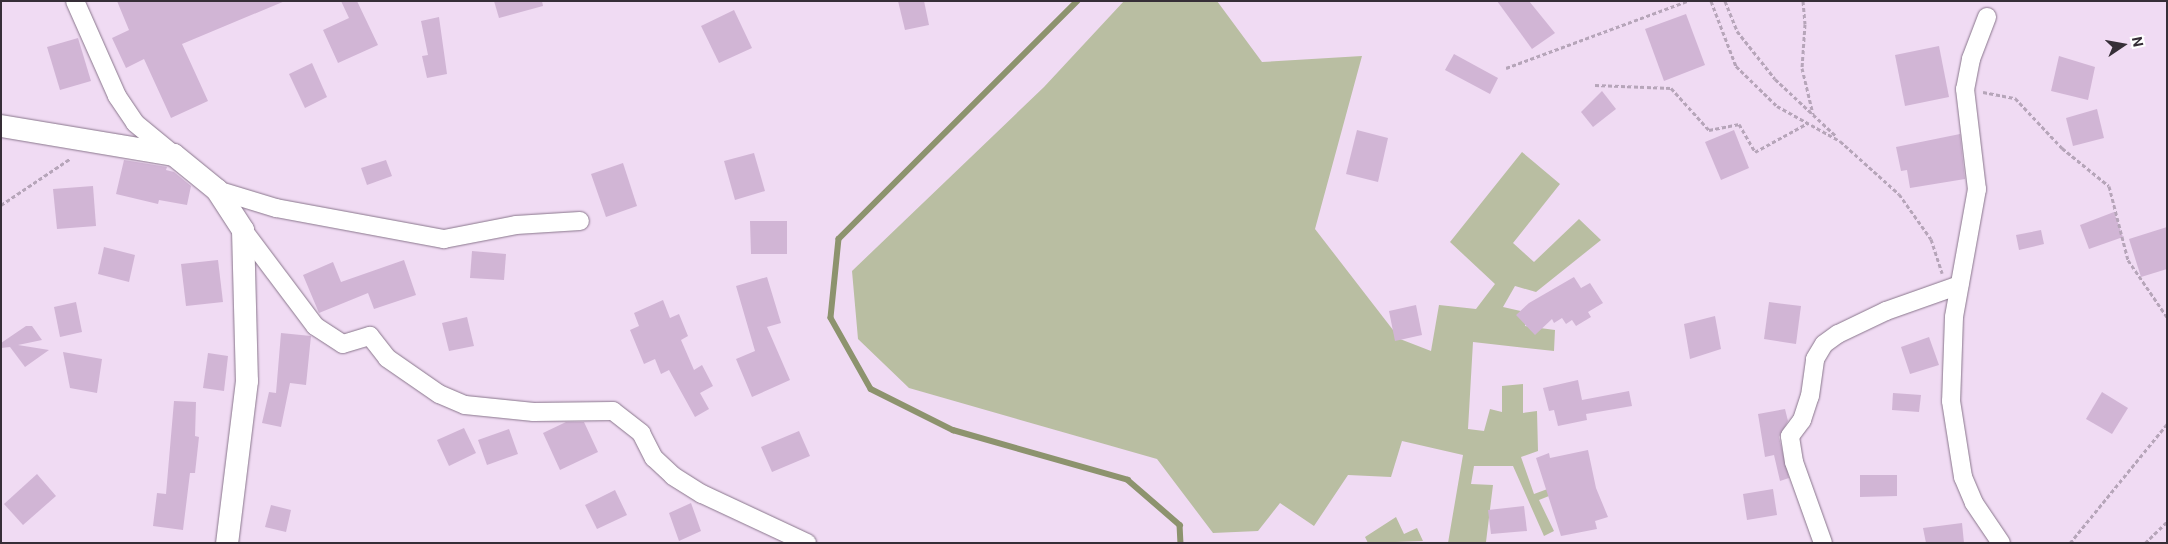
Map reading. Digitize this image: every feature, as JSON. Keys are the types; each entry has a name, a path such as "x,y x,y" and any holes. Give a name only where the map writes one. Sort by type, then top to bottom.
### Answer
{"street":[{"path":"75,1 117,96 135,124 217,190 243,230 310,321 343,344 370,336 377,340 387,358 439,394 465,406 534,412 613,411 641,433 654,458 673,476 702,494 807,543"},
{"path":"1987,17 1971,59 1965,89 1977,189 1953,288 1954,317 1951,401 1957,451 1974,503 2001,543"},
{"path":"1,126 174,155"},
{"path":"217,190 276,208 444,239 516,225 580,221"},
{"path":"227,543 247,381 243,230"},
{"path":"1823,543 1794,462 1790,436 1802,420 1810,396 1815,359 1824,344 1838,334 1886,310 1953,288"}],"path":[{"path":"1506,68 1687,1"},
{"path":"1711,1 1736,66 1777,106 1840,141"},
{"path":"1725,1 1737,31 1774,79 1899,194 1931,239 1953,288"},
{"path":"1803,1 1805,24 1802,68 1813,115"},
{"path":"1595,85 1671,88 1709,130 1738,124 1755,152 1808,123"},
{"path":"1965,89 2015,98 2062,148 2109,186 2128,260 2167,316"},
{"path":"1,205 74,156"},
{"path":"2070,543 2167,424"},
{"path":"2145,543 2167,522"}],"green space":[{"path":"1124,1 1217,1 1262,62 1362,56 1315,229 1400,339 1431,351 1439,305 1476,309 1495,284 1450,242 1522,152 1560,184 1513,243 1534,262 1579,219 1601,240 1536,292 1515,286 1503,307 1525,312 1525,326 1555,330 1554,351 1473,342 1468,429 1484,431 1490,409 1502,412 1502,386 1523,384 1523,413 1537,411 1538,451 1521,457 1534,494 1561,484 1564,490 1539,500 1554,531 1544,536 1513,466 1474,466 1471,484 1493,485 1486,542 1506,543 1448,543 1463,455 1402,441 1391,477 1348,475 1314,526 1280,503 1258,531 1213,533 1157,459 909,388 858,339 852,271 1044,87"},
{"path":"1396,517 1404,534 1417,528 1423,541 1368,543 1365,537"}],"building":[{"path":"117,1 285,1 182,44 208,101 171,118 144,59 126,68 112,38 129,30"},
{"path":"341,1 357,1 378,45 338,63 323,30 349,18"},
{"path":"494,1 542,1 543,6 499,18"},
{"path":"898,1 924,1 929,25 905,30"},
{"path":"1497,1 1529,1 1555,33 1532,49"},
{"path":"734,10 752,48 719,63 701,26"},
{"path":"1686,14 1705,65 1664,81 1645,29"},
{"path":"439,17 447,74 427,78 422,56 428,55 421,21"},
{"path":"78,38 91,81 60,90 47,47"},
{"path":"1939,46 1949,97 1905,106 1895,55"},
{"path":"1454,54 1498,78 1490,94 1445,70"},
{"path":"2059,56 2095,67 2088,100 2051,91"},
{"path":"312,63 327,97 305,108 289,74"},
{"path":"1602,91 1616,109 1593,127 1581,112"},
{"path":"2097,109 2104,138 2073,146 2066,118"},
{"path":"1357,130 1388,138 1378,182 1346,174"},
{"path":"1734,130 1749,168 1721,180 1705,142"},
{"path":"1960,134 1965,179 1910,188 1907,170 1901,171 1896,147"},
{"path":"754,153 765,191 735,200 724,161"},
{"path":"124,160 167,167 166,170 174,172 191,186 187,205 159,200 158,204 116,194"},
{"path":"386,160 392,176 367,185 361,168"},
{"path":"623,163 637,206 606,217 591,174"},
{"path":"93,186 96,226 57,229 53,189"},
{"path":"2114,212 2123,237 2089,249 2080,225"},
{"path":"750,221 787,221 787,254 751,254"},
{"path":"2167,227 2167,269 2141,277 2129,239"},
{"path":"2041,230 2044,244 2019,250 2016,235"},
{"path":"104,247 135,255 129,282 98,274"},
{"path":"472,251 506,254 504,280 470,278"},
{"path":"218,260 223,302 186,306 181,264"},
{"path":"404,260 416,295 374,309 368,293 319,313 303,275 333,262 341,282"},
{"path":"767,277 781,323 767,327 790,380 752,397 736,359 755,351 736,286"},
{"path":"1574,277 1581,288 1590,283 1603,303 1588,312 1591,317 1576,326 1572,320 1566,324 1562,318 1554,323 1552,319 1535,335 1516,315 1529,303"},
{"path":"663,300 670,318 679,314 688,336 681,340 694,370 702,365 713,386 700,393 709,409 695,417 669,370 661,374 655,359 644,364 630,330 639,326 634,313"},
{"path":"76,302 82,332 60,337 54,307"},
{"path":"1769,302 1801,306 1796,344 1764,339"},
{"path":"1416,305 1422,335 1395,341 1389,311"},
{"path":"1715,316 1721,349 1690,359 1684,324"},
{"path":"467,317 474,346 449,351 442,323"},
{"path":"26,326 32,326 42,340 18,345 49,350 25,367 10,347 1,348 1,343"},
{"path":"281,333 311,336 306,385 290,383 281,427 262,423 269,392 276,393"},
{"path":"1929,337 1939,365 1910,374 1901,347"},
{"path":"63,352 102,359 97,393 70,388"},
{"path":"208,353 228,356 224,391 203,388"},
{"path":"1578,380 1582,400 1629,391 1632,406 1586,414 1587,420 1558,426 1554,410 1549,411 1543,388"},
{"path":"2102,392 2128,408 2112,434 2086,419"},
{"path":"1893,393 1921,395 1919,412 1892,410"},
{"path":"174,401 196,402 195,436 199,437 195,473 190,473 183,530 153,526 157,493 166,494"},
{"path":"1785,409 1788,421 1779,437 1789,478 1780,481 1774,455 1765,457 1758,414"},
{"path":"566,422 584,422 598,452 560,470 543,433"},
{"path":"464,428 476,453 449,466 437,440"},
{"path":"509,429 518,454 487,465 478,440"},
{"path":"799,431 810,456 772,472 761,447"},
{"path":"1588,450 1596,488 1608,517 1595,521 1597,529 1561,536 1536,458 1549,453 1550,458"},
{"path":"37,474 56,496 23,525 4,504"},
{"path":"1860,475 1897,475 1897,496 1860,497"},
{"path":"1773,489 1777,515 1747,520 1743,494"},
{"path":"615,490 627,515 597,529 585,505"},
{"path":"691,503 701,531 679,541 669,513"},
{"path":"271,505 291,510 286,532 265,527"},
{"path":"1524,506 1527,531 1491,534 1488,510"},
{"path":"1962,523 1964,543 1926,543 1923,528"}],"waterway":[{"path":"1078,1 839,239 831,318 871,389 953,430 1128,480 1180,525 1181,543"}]}
